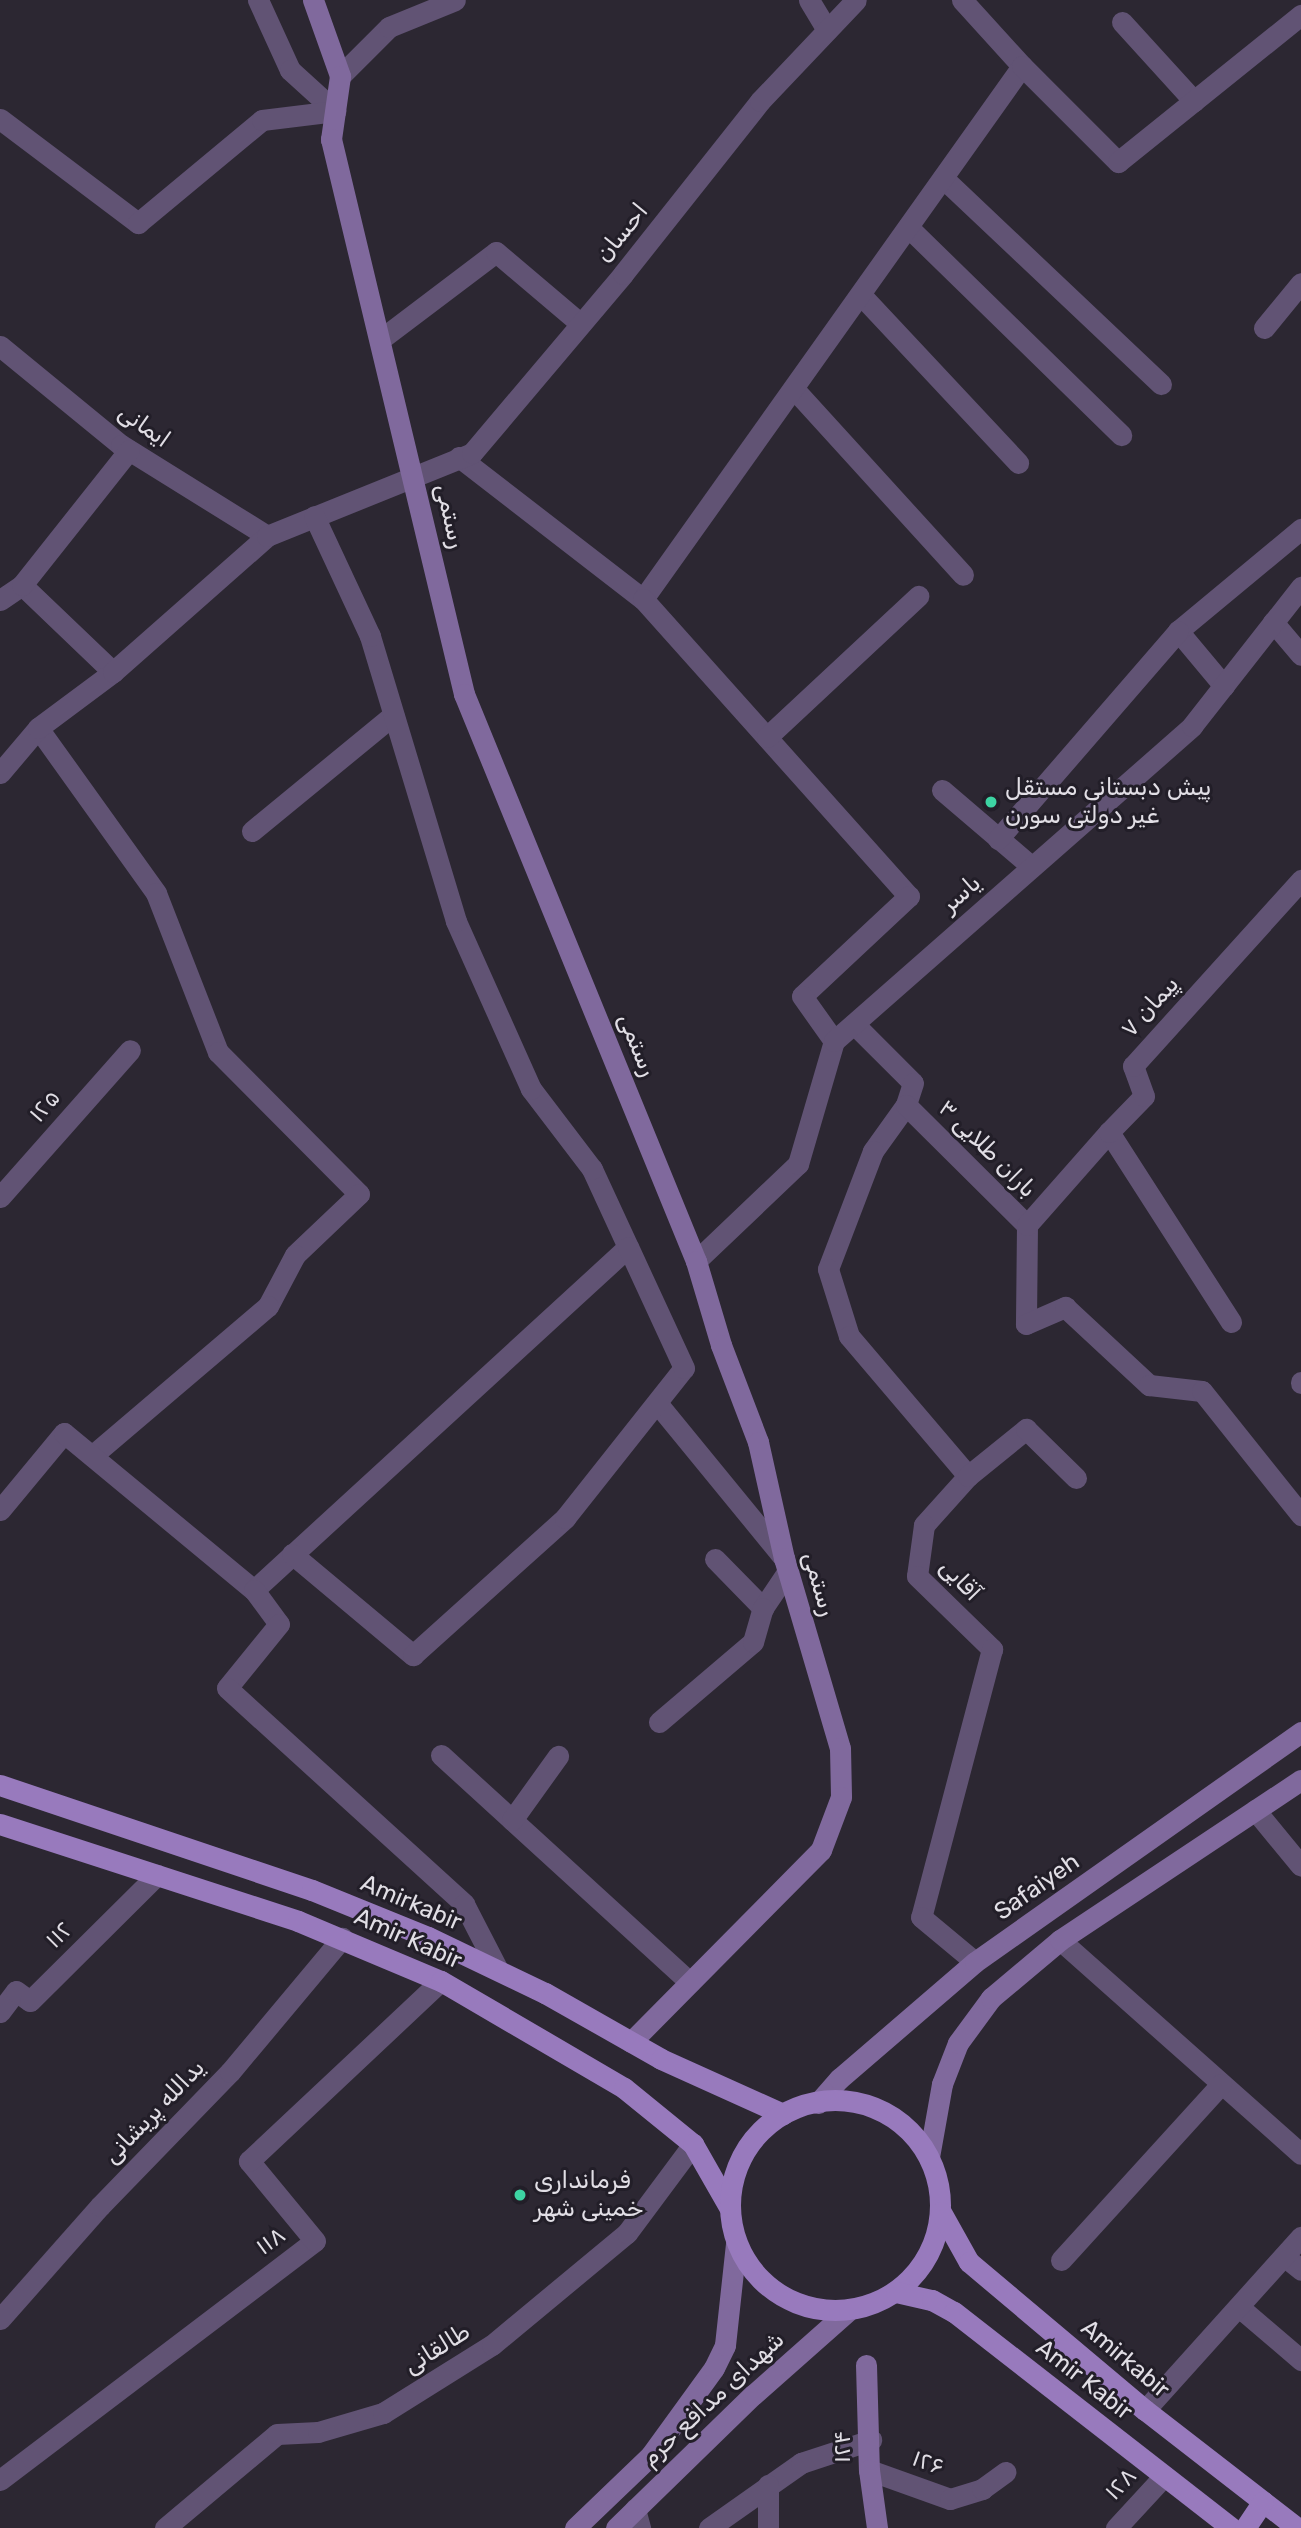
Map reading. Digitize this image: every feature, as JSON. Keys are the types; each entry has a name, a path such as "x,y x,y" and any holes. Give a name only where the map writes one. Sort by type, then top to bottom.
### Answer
{"main road":[{"name":"Amirkabir","path":"0,1785 312,1889 498,1970 631,2042 783,2114"},
{"name":"Amir Kabir","path":"0,1824 342,1938 441,1981 624,2088 693,2144 729,2207"},
{"path":"124,1864 134,1830"},
{"path":"837,2100 874,2107 906,2127 929,2157 941,2212 927,2257 895,2292 849,2310 817,2309 785,2298 756,2275 736,2243 729,2207 735,2170 743,2153 767,2124 783,2114 837,2100"},
{"name":"Amirkabir","path":"941,2212 969,2262 1145,2410 1297,2528"},
{"name":"Amir Kabir","path":"895,2292 932,2300 954,2312 1231,2528"},
{"path":"1245,2528 1263,2501"}],"street":[{"path":"258,0 290,70 335,111"},
{"name":"رستمی","path":"313,0 340,76 331,139 464,694 696,1261 721,1345 758,1442 786,1564 840,1748 841,1797 821,1850 631,2042"},
{"path":"340,76 389,27 455,0"},
{"path":"809,0 827,30"},
{"name":"احسان","path":"0,773 38,728 113,672 267,536 412,474 472,453 760,101 856,0"},
{"path":"962,0 1022,66 1118,162 1301,15"},
{"path":"1122,22 1194,101"},
{"path":"643,599 1022,66"},
{"path":"0,118 138,223 262,120 335,111"},
{"path":"943,178 1161,384"},
{"path":"908,228 1121,435"},
{"path":"381,339 496,251 580,324"},
{"path":"1264,328 1301,283"},
{"path":"861,295 1018,463"},
{"name":"ایمانی","path":"0,346 129,450 267,536"},
{"path":"794,389 963,575"},
{"path":"0,600 22,584 129,450"},
{"path":"459,457 643,599 909,896 802,996 834,1041 798,1164 696,1261"},
{"path":"292,1554 413,1655 565,1517 684,1368 592,1170 531,1089 456,921 370,636 314,516"},
{"path":"998,839 1178,631 1301,529"},
{"path":"22,584 113,672"},
{"name":"یاسر","path":"834,1041 1192,726 1301,587"},
{"path":"766,737 918,596"},
{"path":"1273,622 1301,655"},
{"path":"1178,631 1224,686"},
{"path":"252,831 393,715"},
{"path":"38,728 156,893 218,1052 359,1194 295,1255 268,1306 92,1456"},
{"path":"942,790 1032,867"},
{"name":"پیمان ۷","path":"1109,1132 1144,1096 1133,1066 1301,880"},
{"path":"854,1024 913,1083 906,1105 873,1151 828,1269 849,1336 968,1476 1026,1429 1076,1478"},
{"name":"۱۲۵","path":"0,1197 130,1049"},
{"name":"باران طلایی ۳","path":"906,1105 1027,1225 1026,1324 1065,1307 1149,1385 1202,1391 1300,1512"},
{"path":"1027,1225 1109,1132 1231,1322"},
{"path":"254,1590 628,1247"},
{"path":"657,1403 786,1564 763,1608 753,1642 659,1722"},
{"path":"0,1510 64,1433 254,1590 279,1624 227,1688 464,1904 498,1970"},
{"name":"آقایی","path":"968,1476 924,1525 917,1576 992,1649 921,1917 975,1962"},
{"path":"715,1559 763,1608"},
{"name":"Safaiyeh","path":"818,2103 839,2079 975,1962 1301,1732"},
{"path":"441,1755 690,1982"},
{"path":"512,1819 558,1756"},
{"path":"929,2157 942,2084 958,2043 991,1998 1060,1940 1301,1780"},
{"path":"1255,1810 1301,1866"},
{"name":"۱۱۲","path":"0,2012 16,1991 30,2001 157,1875"},
{"name":"یدالله پریشانی","path":"0,2319 100,2206 230,2072 342,1938"},
{"path":"1060,1940 1301,2154"},
{"name":"۱۱۸","path":"0,2480 315,2241 249,2161 441,1981"},
{"path":"1060,2260 1222,2084"},
{"name":"طالقانی","path":"165,2528 276,2434 318,2432 383,2413 492,2345 627,2233 693,2144"},
{"path":"1145,2410 1301,2237"},
{"name":"شهدای مدافع حرم","path":"575,2528 651,2455 714,2368 724,2344 736,2243"},
{"path":"1284,2256 1301,2270"},
{"path":"1238,2306 1301,2360"},
{"name":"شهدای مدافع حرم","path":"616,2528 638,2519 671,2474 849,2310"},
{"name":"۱۲۴","path":"866,2365 871,2440 869,2470 877,2528"},
{"path":"709,2528 801,2463 871,2440"},
{"path":"651,2455 669,2456 671,2474"},
{"name":"۱۲۶","path":"869,2470 950,2499 982,2489 1005,2472"},
{"name":"۱۲۸","path":"1116,2528 1164,2476"},
{"path":"768,2485 768,2528"}],"place":[{"name":"پیش دبستانی مستقل غیر دولتی سورن","path":"991,802"},
{"name":"فرمانداری خمینی شهر","path":"520,2195"}]}
